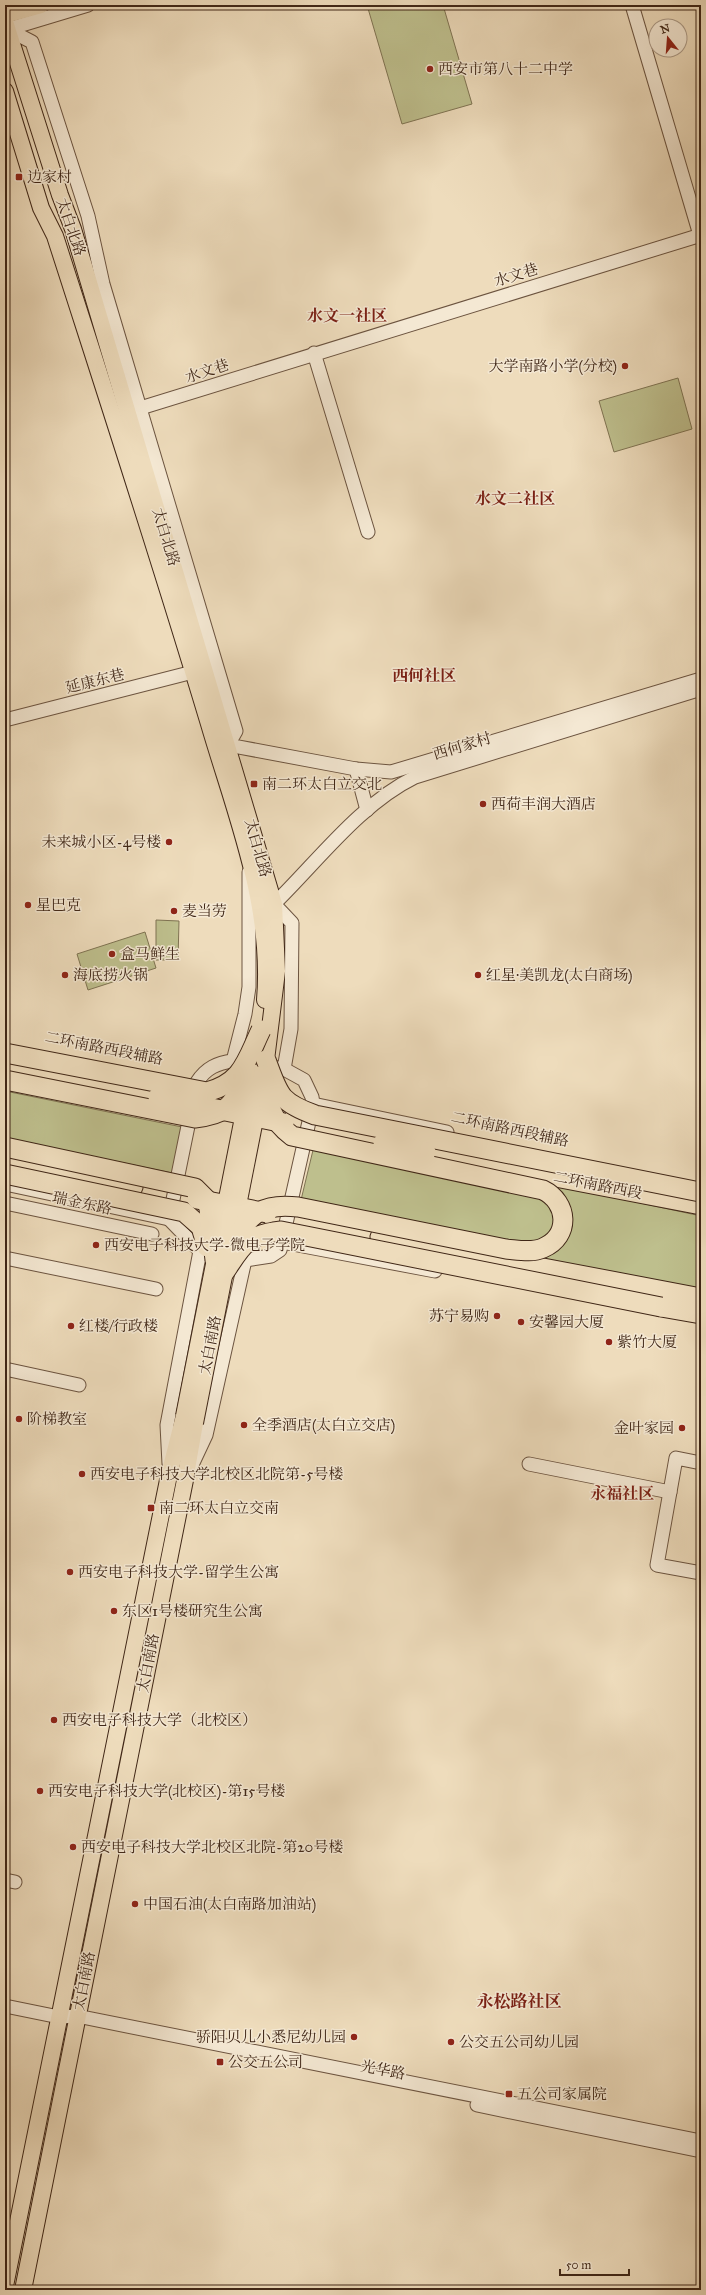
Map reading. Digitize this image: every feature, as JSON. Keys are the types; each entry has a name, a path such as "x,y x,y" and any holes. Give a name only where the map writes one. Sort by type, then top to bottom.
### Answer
{"highway":[{"path":"5,1053 207,1092 222,1088 233,1081 240,1072 261,1030"},
{"path":"5,1080 195,1118 218,1113 230,1107 259,1066"},
{"path":"216,1261 255,1214 270,1205 298,1207 506,1249 531,1251 543,1249 558,1237 563,1224 562,1211 554,1195 525,1185 292,1136 280,1128 274,1118 259,1066"},
{"path":"259,1066 283,1099 289,1104 315,1115 700,1196"},
{"path":"5,1069 29,1085"},
{"name":"二环南路西段","path":"5,1069 495,1165 700,1196"},
{"path":"5,1151 195,1188 207,1200 216,1261"},
{"path":"5,1151 478,1256 693,1297"},
{"path":"460,1172 495,1165 525,1185"},
{"path":"5,1174 184,1212 201,1227 216,1261"},
{"path":"216,1261 249,1239 260,1234 281,1231 701,1315"},
{"path":"461,1239 478,1256"},
{"path":"478,1256 506,1249"}],"main road":[{"path":"5,7 11,5"},
{"path":"6,24 41,5"},
{"name":"太白北路","path":"6,24 60,195 135,410 228,745 274,904 277,971 259,1066"},
{"name":"太白北路","path":"5,91 41,208 55,236 113,417 194,672 250,862 261,906 265,946 266,989 261,1030 259,1066"},
{"name":"太白南路","path":"23,2290 185,1480 189,1419 216,1261 259,1066"},
{"name":"太白南路","path":"5,2286 169,1475 189,1419"}],"street":[{"path":"6,24 88,5"},
{"name":"水文巷","path":"113,417 314,353 701,235 632,5"},
{"path":"314,353 368,532"},
{"name":"延康东巷","path":"5,720 194,672"},
{"name":"西何家村","path":"228,745 356,769 390,772 701,679"},
{"name":"西何家村","path":"274,904 367,810 395,787 415,777 701,689"},
{"path":"356,769 367,810"},
{"path":"233,1062 245,1014 248,987 250,862"},
{"path":"274,904 292,923 291,1029 284,1069"},
{"name":"二环南路西段辅路","path":"5,1045 197,1082"},
{"path":"5,1184 169,1219 216,1261 245,1260 271,1256 280,1250 313,1104 304,1080 284,1069 233,1062 220,1063 203,1072 197,1082 169,1219"},
{"name":"二环南路西段辅路","path":"313,1104 700,1196"},
{"name":"瑞金东路","path":"5,1203 152,1234"},
{"path":"282,1242 661,1316 701,1315"},
{"path":"5,1258 156,1289"},
{"path":"185,1480 206,1435 245,1260"},
{"path":"169,1475 167,1425 216,1261"},
{"path":"5,1369 79,1385"},
{"path":"701,1463 676,1458 657,1565 701,1573"},
{"path":"529,1464 670,1492"},
{"name":"光华路","path":"5,2006 701,2141"},
{"name":"光华路","path":"76,2020 701,2151"}],"green space":[{"path":"367,5 443,5 472,104 402,124"},
{"path":"678,378 692,429 614,452 599,401"},
{"path":"156,920 179,921 178,960 156,960"},
{"path":"145,932 156,968 88,990 77,954"},
{"path":"5,1091 182,1127 172,1173 5,1138"},
{"path":"314,1146 543,1195 556,1212 551,1237 526,1245 301,1200"},
{"path":"552,1184 701,1216 701,1289 684,1288 535,1257 559,1245"}],"place":[{"name":"西安市第八十二中学","path":"430,69"},
{"name":"边家村","path":"19,177"},
{"name":"大学南路小学(分校)","path":"625,366"},
{"name":"南二环太白立交北","path":"254,784"},
{"name":"西荷丰润大酒店","path":"483,804"},
{"name":"未来城小区-4号楼","path":"169,842"},
{"name":"星巴克","path":"28,905"},
{"name":"麦当劳","path":"174,911"},
{"name":"盒马鲜生","path":"112,954"},
{"name":"海底捞火锅","path":"65,975"},
{"name":"红星·美凯龙(太白商场)","path":"478,975"},
{"name":"西安电子科技大学-微电子学院","path":"96,1245"},
{"name":"苏宁易购","path":"497,1316"},
{"name":"安馨园大厦","path":"521,1322"},
{"name":"红楼/行政楼","path":"71,1326"},
{"name":"紫竹大厦","path":"609,1342"},
{"name":"阶梯教室","path":"19,1419"},
{"name":"全季酒店(太白立交店)","path":"244,1425"},
{"name":"金叶家园","path":"682,1428"},
{"name":"西安电子科技大学北校区北院第-5号楼","path":"82,1474"},
{"name":"南二环太白立交南","path":"151,1508"},
{"name":"西安电子科技大学-留学生公寓","path":"70,1572"},
{"name":"东区1号楼研究生公寓","path":"114,1611"},
{"name":"西安电子科技大学（北校区）","path":"54,1720"},
{"name":"西安电子科技大学(北校区)-第15号楼","path":"40,1791"},
{"name":"西安电子科技大学北校区北院-第20号楼","path":"73,1847"},
{"name":"中国石油(太白南路加油站)","path":"135,1904"},
{"name":"骄阳贝儿小悉尼幼儿园","path":"354,2037"},
{"name":"公交五公司幼儿园","path":"451,2042"},
{"name":"公交五公司","path":"220,2062"},
{"name":"五公司家属院","path":"509,2094"}],"district":[{"name":"水文一社区","path":"347,315"},
{"name":"水文二社区","path":"515,498"},
{"name":"西何社区","path":"424,675"},
{"name":"永福社区","path":"622,1493"},
{"name":"永松路社区","path":"519,2001"}]}
